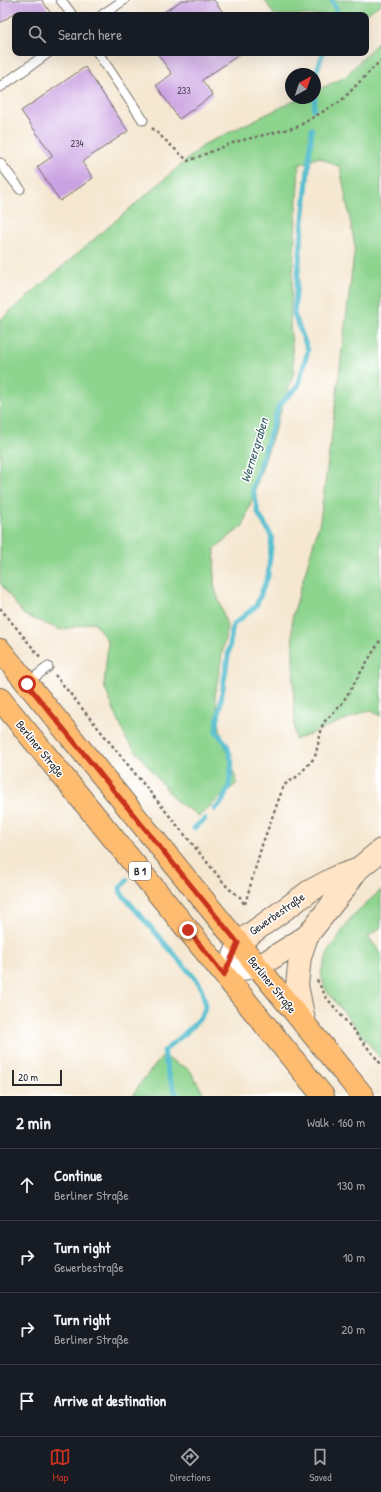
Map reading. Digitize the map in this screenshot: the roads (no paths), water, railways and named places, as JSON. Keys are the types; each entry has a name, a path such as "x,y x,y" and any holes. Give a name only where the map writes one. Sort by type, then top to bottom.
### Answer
{"main road":[{"name":"Berliner Straße","path":"0,650 363,1096"},
{"name":"Berliner Straße","path":"0,699 323,1096"}],"street":[{"name":"Gewerbestraße","path":"224,975 258,967 307,936 357,870 381,850"},
{"name":"Gewerbestraße","path":"224,975 238,943 267,920 310,891 336,877 357,870"},
{"path":"305,1025 297,984 300,957 307,936"}],"lane":[{"path":"61,0 70,12"},
{"path":"106,12 124,0"},
{"path":"0,87 44,56"},
{"path":"100,56 143,120"},
{"path":"0,163 20,189"},
{"path":"27,684 48,667"}],"waterway":[{"name":"Wernergraben","path":"332,0 337,12"},
{"name":"Wernergraben","path":"318,68 322,56"},
{"name":"Wernergraben","path":"314,104 314,109"},
{"name":"Wernergraben","path":"215,809 222,802 229,786 232,762 227,745 216,731 233,625 256,606 268,576 272,537 258,513 253,488 279,405 298,386 308,350 294,314 312,129"},
{"name":"Wernergraben","path":"194,828 205,819"},
{"name":"Wernergraben","path":"127,880 120,888 121,893 199,983 204,997 205,1008 202,1016 192,1027 164,1051 168,1074 177,1096"}]}
